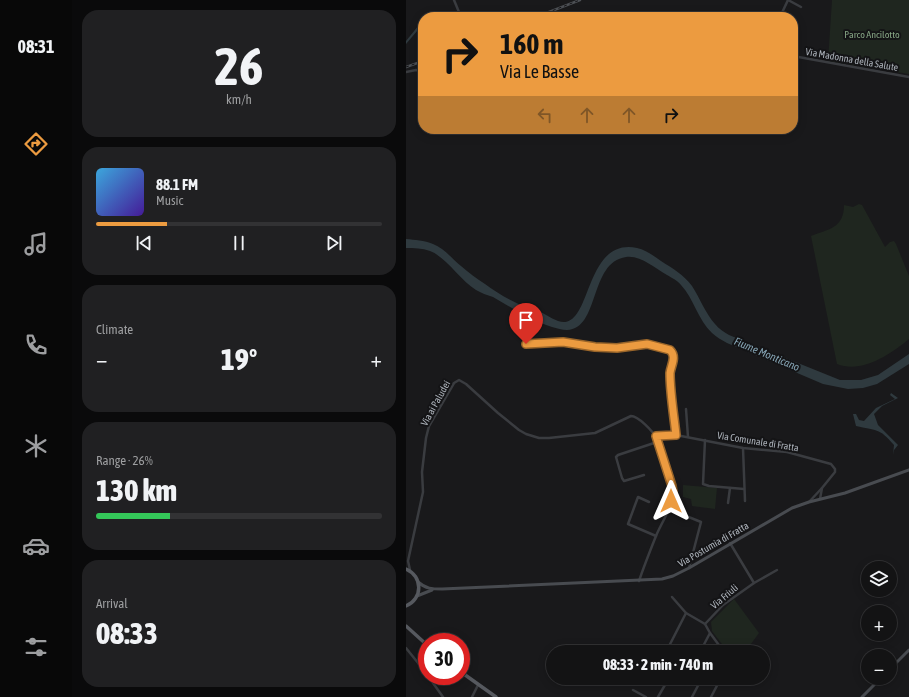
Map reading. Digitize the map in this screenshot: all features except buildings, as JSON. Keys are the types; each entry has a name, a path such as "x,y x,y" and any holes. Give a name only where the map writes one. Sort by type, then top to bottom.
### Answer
{"main road":[{"name":"Via Postumia di Fratta","path":"418,582 424,587 430,589 442,589 662,579 674,576 689,568 792,508 808,502 845,493 909,470"},
{"path":"407,606 417,596 419,591 418,582 413,573 408,570"},
{"name":"Via Postumia di Fratta","path":"417,596 428,591 442,589"},
{"path":"406,626 418,637"},
{"path":"897,662 909,650"},
{"path":"470,679 496,697"},
{"path":"862,697 874,685"}],"street":[{"path":"454,0 459,12"},
{"path":"782,12 788,0 801,7"},
{"name":"Via Madonna della Salute","path":"798,57 909,77"},
{"path":"406,72 418,70"},
{"path":"526,344 563,342 610,348 622,348 647,344 670,350 674,354 670,374 676,435"},
{"name":"Via ai Paludei","path":"408,570 408,561 424,492 422,472 428,426 455,381 459,380 466,384 498,413 526,434 544,438 595,433 627,418 635,416 656,436"},
{"path":"686,410 688,437"},
{"name":"Via Comunale di Fratta","path":"656,436 676,435 743,448 787,452 831,464 835,472 822,488 820,499"},
{"path":"638,581 668,509 673,489 656,436"},
{"path":"705,440 703,484 708,486 744,489"},
{"path":"644,475 624,481 616,457 617,455 657,442"},
{"path":"743,448 745,502"},
{"path":"728,503 730,488"},
{"path":"808,502 822,488"},
{"path":"650,502 638,497 628,524 656,536"},
{"path":"668,509 700,522 689,568"},
{"path":"730,544 754,583"},
{"path":"406,558 410,553"},
{"name":"Via Friuli","path":"705,624 723,605 754,583 777,570"},
{"path":"672,597 686,613 705,624 719,645"},
{"path":"670,645 686,613"},
{"path":"704,645 710,633"},
{"path":"406,648 418,663"},
{"path":"435,685 443,697"},
{"path":"472,697 478,685"},
{"path":"658,697 665,685"},
{"path":"692,697 698,685"},
{"path":"711,697 717,685"},
{"path":"633,690 646,697"}],"green space":[{"name":"Parco Ancilotto","path":"832,0 909,0 909,74 828,61"},
{"path":"859,204 862,205 885,247 890,242 894,241 909,276 909,339 894,351 876,361 856,366 847,366 837,364 811,236 829,229 838,223 843,213 844,205 853,207"},
{"path":"683,485 717,488 715,509 692,506 691,499 683,497"},
{"path":"734,599 759,633 750,645 723,645 712,631 711,622"}],"water":[{"path":"418,26 418,30 406,44 406,41"},
{"name":"Fiume Monticano","path":"406,239 423,241 437,246 499,294 520,305 539,311 558,321 569,321 577,313 597,269 606,256 619,248 637,248 653,255 685,278 692,286 711,320 723,332 729,335 840,380 861,380 878,375 909,354 909,364 877,384 863,388 848,389 823,384 727,343 717,337 707,328 679,283 642,260 632,257 626,257 614,262 606,270 585,319 577,327 567,330 560,329 537,321 493,297 476,290 464,281 442,258 436,254 424,249 406,248"},
{"path":"891,393 898,398 882,406 874,414 878,425 898,445 894,450 893,455 894,445 889,439 881,432 856,426 853,414 856,414 859,420 864,421 876,408 895,399 890,395"}],"railway":[{"path":"549,12 580,0"},
{"path":"406,67 418,63"}],"route":[{"path":"526,344 563,342 595,347 622,348 650,344 670,350 674,354 670,374 676,435 656,436 672,486 673,492 671,501"}]}
